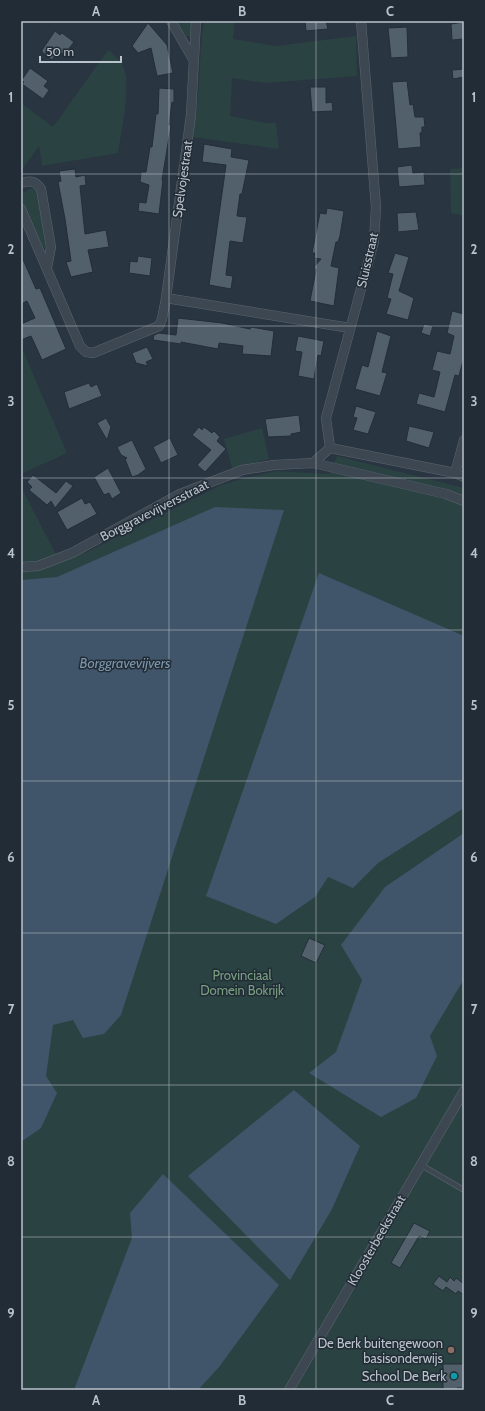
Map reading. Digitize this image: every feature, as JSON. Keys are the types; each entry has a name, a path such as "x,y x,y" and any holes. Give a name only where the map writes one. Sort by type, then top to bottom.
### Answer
{"street":[{"name":"Spelvojestraat","path":"171,21 183,40 193,61"},
{"name":"Spelvojestraat","path":"21,210 80,346 86,352 93,353 159,326 162,319 166,298 191,115 196,21"},
{"name":"Sluisstraat","path":"330,448 326,418 374,241 376,207 361,21"},
{"path":"21,183 30,180 36,182 41,189 51,247 47,268"},
{"path":"166,298 350,328"},
{"path":"455,473 464,440"},
{"path":"313,463 330,448 455,473 464,477"},
{"name":"Borggravevijversstraat","path":"21,567 38,566 72,553 180,494 214,480 242,470 274,465 313,463 446,494 464,500"},
{"name":"Kloosterbeekstraat","path":"289,1390 464,1091"}],"lane":[{"path":"421,1164 464,1190"}],"green space":[{"path":"176,21 193,21 191,36 186,36"},
{"path":"204,21 235,21 233,39 276,46 356,36 357,76 265,83 232,78 230,116 266,123 276,123 279,149 192,137 197,108"},
{"path":"108,50 123,66 126,84 125,109 118,153 42,166 39,146 21,171 21,103 53,127"},
{"path":"464,168 464,216 451,213 450,169"},
{"path":"31,188 37,191 47,247 43,249 21,202 21,194"},
{"path":"21,346 67,453 21,474"},
{"path":"262,428 269,459 232,468 224,439"},
{"name":"Provinciaal Domein Bokrijk","path":"337,456 464,488 464,1390 21,1390 21,487 60,562 89,551 221,485 277,471 329,474"}],"water":[{"name":"Borggravevijvers","path":"215,507 284,510 121,1015 104,1034 83,1038 73,1020 53,1025 46,1076 57,1093 41,1128 21,1142 21,580 57,577"},
{"path":"319,573 464,636 464,808 378,863 353,888 328,877 315,897 276,924 206,896"},
{"path":"464,833 464,979 430,1036 437,1056 416,1098 381,1117 309,1073 336,1052 362,980 341,945 385,887"},
{"path":"294,1090 360,1146 332,1209 290,1280 188,1176"},
{"path":"163,1174 279,1285 219,1367 198,1390 74,1390 132,1238 130,1213"}],"building":[{"path":"305,21 326,21 328,29 306,31"},
{"path":"464,22 464,39 452,40 451,24"},
{"path":"148,23 167,45 173,73 157,76 151,48 138,53 132,46"},
{"path":"407,27 408,57 391,58 388,28"},
{"path":"55,31 60,35 62,33 74,42 64,55 58,51 52,60 42,52 42,50"},
{"path":"30,68 48,81 44,86 49,90 43,99 22,84 24,82 21,81"},
{"path":"464,69 464,77 453,79 452,70"},
{"path":"407,81 410,105 413,104 415,117 424,117 425,127 422,127 422,132 420,133 421,147 398,149 392,82"},
{"path":"310,87 326,87 326,103 332,102 333,111 312,112"},
{"path":"159,88 174,89 174,103 172,102 169,125 171,125 162,180 159,214 138,211 139,202 146,203 149,185 140,182 141,172 146,172 150,147 152,147 156,114 158,114"},
{"path":"204,144 232,149 231,157 249,160 242,194 240,194 237,216 247,217 243,243 230,241 226,275 233,276 231,289 209,285 226,165 202,162"},
{"path":"412,165 413,173 424,172 425,185 399,187 397,167"},
{"path":"75,169 76,177 85,175 86,185 80,186 85,234 106,230 109,247 88,250 93,272 71,277 66,262 71,261 58,182 61,181 59,171"},
{"path":"327,208 344,211 340,236 338,242 336,242 331,266 339,268 334,306 310,301 316,270 314,267 321,259 314,258 315,253 312,253 320,213 326,214"},
{"path":"416,212 419,230 398,232 397,213"},
{"path":"395,253 409,257 399,291 414,298 408,320 386,314 391,299 387,298 393,274 388,273"},
{"path":"21,255 36,289 40,288 66,349 42,360 31,336 21,340 21,324 35,318 27,301 21,304"},
{"path":"138,256 152,258 150,276 129,273 130,261 137,262"},
{"path":"452,311 464,314 464,357 459,376 455,375 445,412 416,404 419,393 434,397 440,372 432,370 437,351 450,354 454,336 447,333"},
{"path":"178,318 222,323 250,329 251,327 274,331 271,356 242,354 243,346 219,343 218,349 181,342 181,344 153,340 154,335 159,333 176,335"},
{"path":"424,324 433,326 430,336 421,333"},
{"path":"377,331 391,336 382,372 387,373 380,396 355,389 362,365 368,367"},
{"path":"298,336 324,341 321,356 318,355 314,379 298,376 302,352 295,351"},
{"path":"147,347 153,359 146,362 148,366 136,363 132,353"},
{"path":"89,383 91,387 97,384 102,396 69,409 64,392"},
{"path":"356,406 376,412 368,434 353,430 357,418 353,417"},
{"path":"299,415 301,432 291,434 291,436 268,437 265,419"},
{"path":"106,418 111,427 107,440 97,423"},
{"path":"409,426 434,432 429,448 406,441"},
{"path":"199,427 202,430 204,427 212,433 214,431 220,437 217,441 226,449 205,472 197,465 211,450 192,435"},
{"path":"170,438 178,455 161,463 153,447"},
{"path":"132,440 146,469 138,475 132,477 125,459 127,458 121,455 117,447"},
{"path":"108,468 121,493 112,499 109,493 104,495 94,477"},
{"path":"33,475 56,493 66,481 73,486 55,508 51,501 47,505 29,490 32,487 27,482"},
{"path":"82,498 85,504 90,502 97,514 67,530 57,512"},
{"path":"309,938 325,945 316,963 301,956"},
{"path":"414,1223 430,1231 426,1239 419,1236 400,1268 391,1263"},
{"path":"439,1276 447,1282 450,1277 454,1281 456,1278 464,1284 464,1295 458,1291 456,1294 446,1287 443,1291 433,1284"},
{"name":"School De Berk","path":"443,1364 464,1364 464,1388 457,1388 457,1390 443,1390"}],"place":[{"name":"De Berk buitengewoon basisonderwijs","path":"451,1350"},
{"name":"School De Berk","path":"454,1376"}]}
